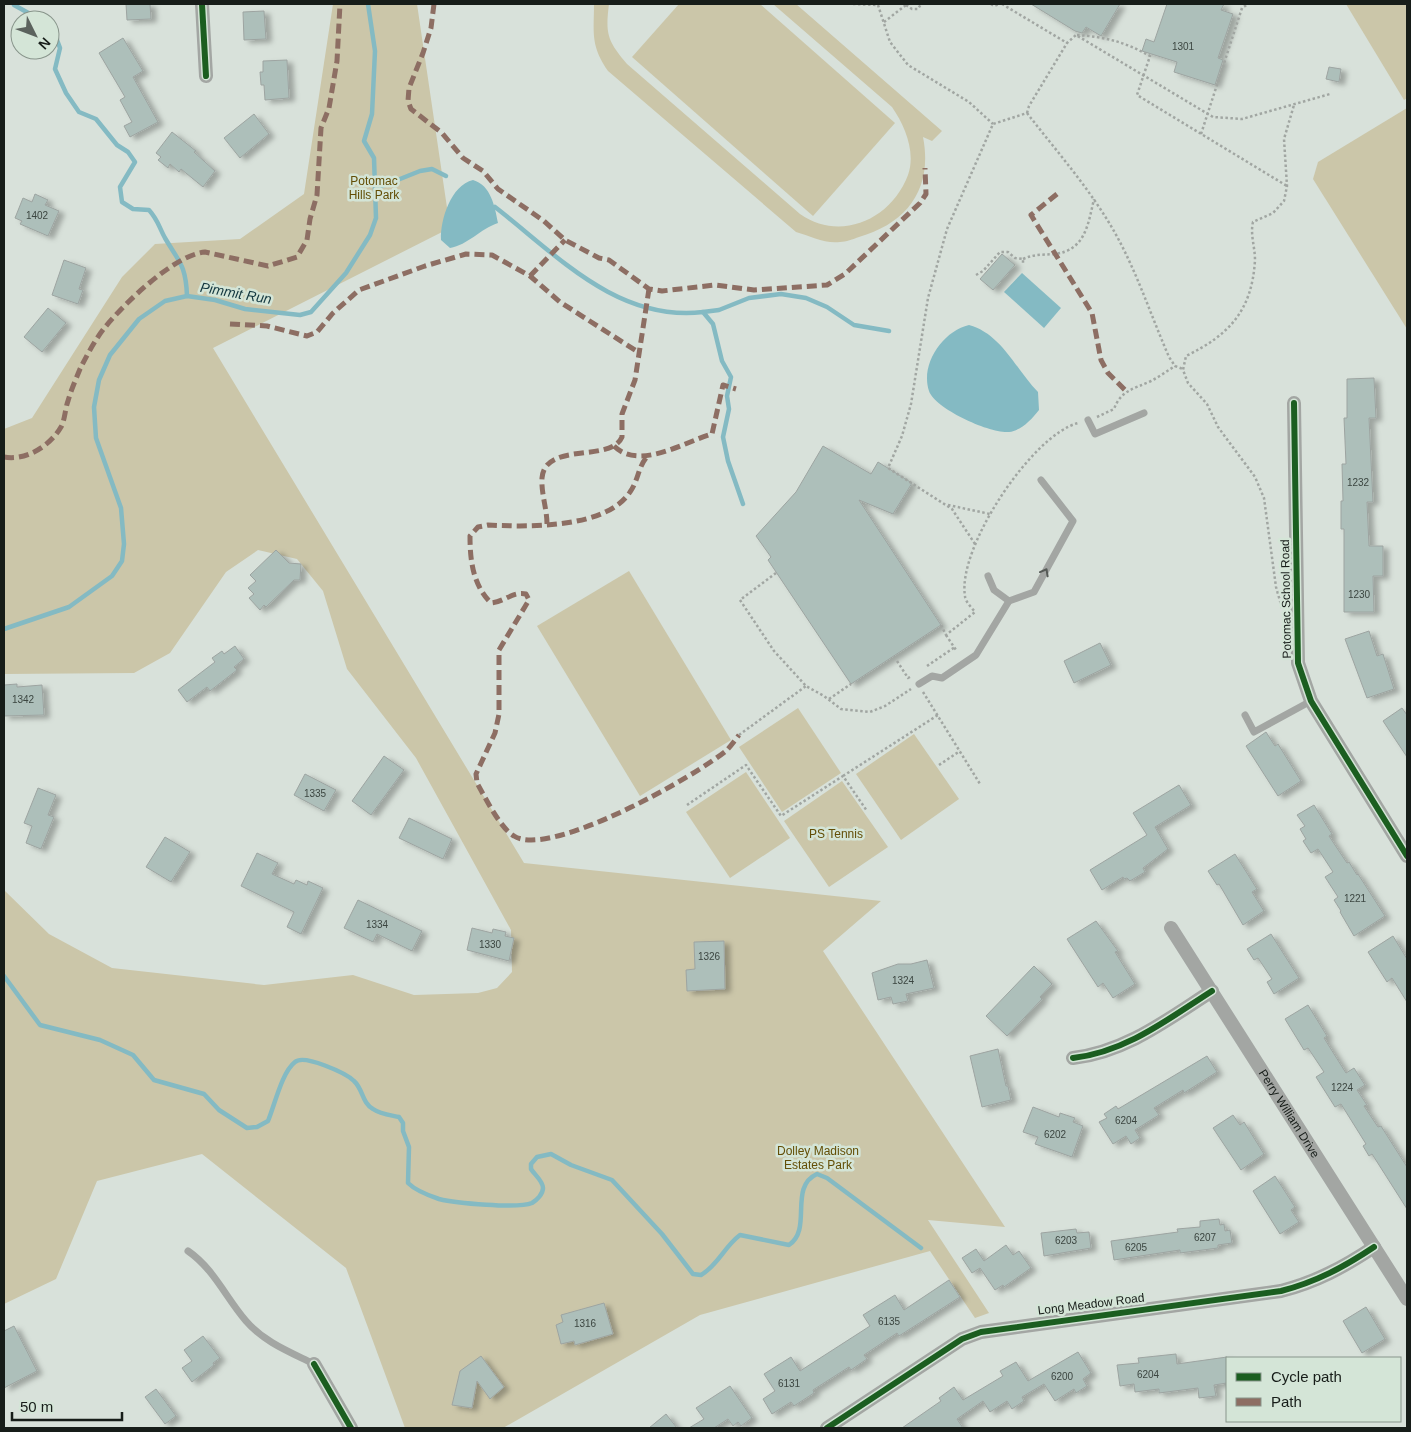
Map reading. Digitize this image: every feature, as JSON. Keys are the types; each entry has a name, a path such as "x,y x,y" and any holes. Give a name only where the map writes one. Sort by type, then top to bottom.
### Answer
{"street":[{"path":"202,4 206,76"},
{"name":"Potomac School Road","path":"1294,403 1298,663 1311,701 1407,856"},
{"name":"Perry William Drive","path":"1172,928 1407,1299"},
{"path":"1073,1058 1111,1051 1131,1042 1212,992"},
{"name":"Long Meadow Road","path":"827,1428 962,1340 981,1332 1280,1291 1304,1285 1330,1275 1374,1247"},
{"path":"314,1364 351,1428"}],"lane":[{"path":"1088,420 1095,434 1144,413"},
{"path":"919,684 932,676 942,678 976,655 1010,601 1034,592 1073,522 1041,480"},
{"path":"988,576 994,590 1010,601"},
{"path":"1244,715 1254,732 1311,701"},
{"path":"188,1251 203,1261 247,1322 270,1342 314,1364"}],"path":[{"path":"853,4 878,5 890,42 908,65 969,102 992,124"},
{"path":"884,22 906,5 912,10 918,8 921,4"},
{"path":"991,4 994,6 1001,4 1067,43"},
{"path":"1201,134 1242,8 1248,4"},
{"path":"992,124 1028,113 1067,43 1076,35 1105,36 1136,48 1150,56 1137,94 1287,186"},
{"path":"1076,35 1208,114 1231,120 1242,119 1330,94"},
{"path":"1283,612 1276,587 1264,498 1260,486 1218,427 1207,404 1188,383 1183,370 1186,356 1223,334 1233,324 1243,308 1254,268 1253,222 1280,208 1284,201 1287,186 1284,139 1294,105"},
{"path":"1028,113 1094,199 1108,221 1133,269 1169,357 1175,366 1183,370"},
{"path":"975,544 963,522 952,509 888,468 902,436 911,404 928,298 948,228 992,124"},
{"path":"976,275 983,271 1000,252 1008,252 1015,258 1023,259 1034,254 1055,254 1072,250 1078,245 1089,222 1094,199"},
{"path":"1023,259 1023,265"},
{"path":"945,504 990,514"},
{"path":"776,573 740,600 774,651 806,686 841,709 870,712 885,706 919,684"},
{"path":"946,635 975,612"},
{"path":"921,670 955,648 941,625"},
{"path":"897,661 908,678 913,675 980,784"},
{"path":"828,699 851,684"},
{"path":"739,735 806,686"},
{"path":"687,805 746,765 781,816 938,715"},
{"path":"939,765 960,751"},
{"path":"843,776 867,811"}],"green space":[{"path":"333,4 417,4 450,228 213,348 524,863 881,901 823,951 1005,1227 928,1220 989,1313 975,1318 930,1251 700,1315 503,1428 405,1428 346,1268 202,1154 97,1181 56,1279 4,1304 4,890 49,934 112,968 264,985 353,975 414,995 478,993 497,988 512,972 511,930 416,758 347,669 323,591 297,559 258,550 226,572 170,653 134,673 4,674 4,429 32,418 122,277 155,244 240,239 304,194"},
{"path":"594,4 609,4 607,23 609,37 627,64 800,214 815,222 831,226 847,226 863,222 890,204 900,191 910,166 911,157 908,140 901,122 892,107 773,4 796,4 942,131 932,141 923,137 924,172 920,187 913,201 891,223 876,231 847,241 829,242 796,232 608,71 598,54 594,38"},
{"path":"679,4 760,4 895,123 813,216 632,57"},
{"path":"1346,4 1407,4 1407,98 1404,100"},
{"path":"1407,108 1407,329 1313,179 1318,162"},
{"path":"629,571 731,740 640,796 537,626"},
{"path":"798,708 841,773 782,812 739,747"},
{"path":"914,734 959,799 901,840 856,774"},
{"path":"746,772 790,838 730,878 686,812"},
{"name":"PS Tennis","path":"842,781 888,847 829,887 784,821"}],"water":[{"path":"473,180 484,187 491,197 498,223 485,229 463,244 450,248 441,240 442,223 448,204 465,183"},
{"path":"1022,273 1061,308 1044,328 1004,292"},
{"path":"969,325 991,336 1000,344 1038,392 1039,410 1018,429 1001,432 977,425 942,405 933,398 929,391 927,381 928,370 936,350 951,334 959,328"}],"building":[{"path":"126,4 150,4 151,19 127,20"},
{"path":"1031,4 1120,4 1101,36 1086,27 1082,33 1075,31"},
{"path":"1167,4 1224,4 1221,10 1233,14 1218,58 1223,60 1215,85 1174,72 1177,62 1142,51 1146,39 1154,42"},
{"path":"264,11 266,39 244,40 243,12"},
{"path":"123,38 143,71 133,77 158,122 130,137 124,126 132,122 120,100 125,97 99,53"},
{"path":"287,60 289,98 265,100 264,85 261,85 260,72 263,72 263,61"},
{"path":"1329,67 1341,69 1339,82 1326,79"},
{"path":"254,114 269,134 240,158 224,138"},
{"path":"172,132 196,151 194,152 215,171 203,187 181,169 179,172 170,164 168,168 158,160 161,157 156,153"},
{"path":"35,194 48,200 45,205 59,211 48,236 20,224 22,221 15,218 23,198 32,202"},
{"path":"1002,254 1015,265 993,290 980,279"},
{"path":"64,260 86,268 79,289 83,290 78,304 52,295"},
{"path":"48,308 66,323 42,352 24,337"},
{"path":"1374,378 1376,418 1369,418 1373,502 1367,502 1369,546 1383,546 1383,576 1373,576 1374,612 1344,612 1344,529 1341,529 1341,501 1343,501 1342,464 1346,464 1344,418 1347,418 1347,379"},
{"path":"823,446 871,474 878,462 912,483 893,514 859,500 941,625 851,684 768,560 771,557 756,536 796,492"},
{"path":"276,550 289,563 301,564 300,580 294,580 266,607 264,605 260,610 249,598 254,594 248,588 256,581 250,575"},
{"path":"1369,631 1377,656 1383,654 1394,689 1367,698 1345,639"},
{"path":"1100,643 1111,665 1074,683 1064,661"},
{"path":"235,646 244,659 234,667 237,670 210,691 207,687 187,702 178,690 215,662 212,658 222,651 224,654"},
{"path":"17,684 17,687 42,685 44,715 4,716 4,685"},
{"path":"1402,708 1407,715 1407,757 1383,721"},
{"path":"1266,732 1275,746 1278,744 1301,781 1278,796 1246,746"},
{"path":"384,756 404,770 371,815 352,801"},
{"path":"305,774 336,790 324,811 294,795"},
{"path":"1179,785 1191,805 1155,827 1168,849 1143,868 1145,872 1130,881 1123,877 1102,890 1090,870 1147,835 1133,813"},
{"path":"38,788 56,795 48,815 54,817 41,849 26,843 32,826 24,823"},
{"path":"1314,805 1332,834 1329,836 1347,863 1349,862 1358,874 1385,916 1354,936 1334,900 1338,897 1325,877 1333,872 1318,849 1311,853 1303,841 1306,839 1300,829 1305,826 1297,815"},
{"path":"409,818 452,839 443,859 399,838"},
{"path":"165,837 190,852 171,882 146,867"},
{"path":"257,853 278,863 272,874 294,884 296,880 307,885 308,881 323,888 301,934 287,927 294,912 241,886"},
{"path":"1235,854 1257,889 1252,892 1264,911 1243,925 1219,884 1217,885 1208,871"},
{"path":"358,900 422,931 412,951 377,934 373,942 344,928"},
{"path":"1096,921 1118,951 1115,952 1135,984 1113,998 1103,983 1098,987 1067,939"},
{"path":"472,928 492,933 493,929 506,932 505,936 514,938 509,961 467,950"},
{"path":"1271,934 1299,978 1274,994 1267,982 1272,979 1258,958 1254,960 1247,949"},
{"path":"1393,936 1407,959 1407,1002 1392,978 1387,982 1368,952"},
{"path":"724,941 725,989 687,991 686,970 695,969 694,942"},
{"path":"927,960 934,988 906,994 908,1001 893,1004 891,997 878,1000 872,973 898,964 911,964"},
{"path":"1034,966 1052,984 1040,997 1042,999 1007,1036 986,1016"},
{"path":"1308,1005 1327,1036 1324,1038 1346,1073 1354,1068 1365,1085 1357,1090 1367,1105 1364,1106 1378,1127 1381,1126 1407,1167 1407,1209 1372,1154 1369,1156 1363,1146 1366,1144 1341,1104 1335,1107 1316,1077 1324,1072 1308,1048 1304,1050 1285,1019"},
{"path":"998,1049 1011,1100 982,1107 970,1056"},
{"path":"1207,1056 1217,1072 1184,1093 1183,1090 1154,1108 1159,1115 1135,1130 1140,1138 1131,1144 1126,1136 1113,1144 1099,1122 1107,1118 1104,1114 1116,1106 1118,1109"},
{"path":"1033,1107 1059,1117 1060,1113 1075,1118 1073,1122 1083,1126 1072,1157 1035,1144 1038,1137 1023,1132"},
{"path":"1233,1115 1240,1125 1244,1122 1264,1154 1241,1170 1213,1128"},
{"path":"1275,1176 1295,1207 1291,1210 1299,1222 1280,1234 1253,1191"},
{"path":"1219,1219 1220,1225 1224,1224 1225,1231 1230,1230 1232,1243 1218,1245 1218,1248 1180,1253 1180,1250 1114,1260 1111,1241 1178,1232 1177,1229 1200,1227 1200,1221"},
{"path":"1076,1229 1077,1233 1089,1232 1091,1248 1044,1256 1041,1233"},
{"path":"1006,1245 1013,1255 1019,1251 1031,1268 1004,1287 1003,1285 995,1290 980,1268 972,1273 962,1258 976,1249 984,1261"},
{"path":"949,1280 960,1297 899,1336 897,1333 864,1355 867,1359 851,1370 849,1367 813,1390 814,1393 794,1406 791,1402 772,1414 763,1399 775,1391 764,1374 791,1357 800,1371 870,1326 863,1315 895,1295 904,1310"},
{"path":"604,1303 613,1334 575,1345 574,1341 561,1344 556,1325 563,1322 561,1315"},
{"path":"1366,1307 1385,1339 1362,1353 1343,1321"},
{"path":"14,1326 37,1371 4,1388 4,1331"},
{"path":"203,1336 220,1358 192,1382 182,1368 192,1361 184,1350"},
{"path":"1078,1352 1091,1373 1083,1379 1087,1386 1076,1393 1074,1389 1055,1401 1044,1384 1022,1397 1024,1401 1012,1409 1007,1401 990,1412 983,1401 957,1419 963,1428 902,1428 941,1401 939,1398 954,1387 963,1400 1003,1376 1000,1371 1016,1362 1028,1381"},
{"path":"1176,1354 1177,1364 1226,1357 1226,1383 1214,1385 1216,1396 1199,1398 1198,1388 1159,1393 1159,1389 1135,1392 1134,1384 1120,1386 1117,1365 1139,1363 1138,1358"},
{"path":"481,1356 504,1387 490,1399 477,1381 472,1408 452,1405 460,1371"},
{"path":"730,1386 752,1418 741,1426 738,1422 733,1426 728,1419 714,1428 689,1428 704,1419 696,1408"},
{"path":"156,1389 176,1416 165,1424 145,1397"},
{"path":"666,1414 677,1428 649,1428"}],"waterway":[{"name":"Pimmit Run","path":"4,629 69,607 112,576 122,561 124,544 121,508 96,438 94,407 99,380 110,355 139,319 165,301 187,296 215,300 245,309 300,315 311,312 346,273 370,235 376,218 374,158 364,141 372,114 375,51 368,4"},
{"path":"14,5 23,10"},
{"path":"57,60 55,69 66,93 79,112 96,119 117,145 128,152 135,162 120,187 122,202 133,209 149,210 154,217 181,264 185,277 187,296"},
{"path":"375,189 420,171 432,169 446,176"},
{"path":"495,207 565,264 616,296 643,307 672,312 703,312 713,324 722,361 731,377 727,396 729,409 723,437 728,461 743,504"},
{"path":"703,312 719,310 749,298 781,294 806,298 827,307 854,325 889,331"},
{"path":"4,976 40,1025 100,1040 133,1055 154,1080 204,1094 219,1110 247,1128 257,1127 268,1121 286,1073 295,1062 300,1060 316,1062 343,1074 357,1084 369,1106 379,1112 399,1117 403,1123 403,1131 409,1147 408,1183 439,1199 472,1204 525,1205 532,1203 539,1197 543,1185 531,1169 531,1164 537,1157 551,1154 571,1165 612,1180 662,1234 693,1274 701,1275 712,1266 740,1235 789,1245 796,1238 799,1229 804,1188 808,1180 817,1174 827,1178 921,1248"}],"marked path":[{"path":"4,457 21,457 37,451 51,440 62,424 69,397 80,369 99,336 125,305 165,271 193,255 205,252 268,266 297,257 307,240 310,219 317,195 321,128 329,108 337,61 340,4"},
{"path":"434,4 431,28 409,88 408,101 411,109 442,133 463,158 483,171 498,189 544,221 565,240 599,258 609,260 649,289 662,291 715,285 754,290 827,285 845,274 920,203 926,194 925,168"},
{"path":"1057,194 1031,215 1092,313 1101,360 1108,373 1126,391"},
{"path":"530,276 565,240"},
{"path":"230,324 267,326 307,336 317,332 333,313 359,290 425,266 466,254 492,255 530,276 560,302 638,352"},
{"path":"547,524 542,484 546,467 554,460 566,456 593,452 616,445 622,437 622,414 635,380 649,289"},
{"path":"614,446 624,453 636,456 649,455 675,448 712,434 723,385 736,389"},
{"path":"646,458 630,492 619,504 603,513 565,523 523,526 488,525 478,527 470,536 476,580 491,603 521,593 526,594 529,600 499,650 499,714 495,733 476,774 477,783 498,819 514,836 532,840 558,836 589,826 686,778 727,750 739,735"}],"cycle path":[{"path":"202,4 206,76"},
{"path":"1294,403 1298,663 1311,701 1407,856"},
{"path":"1073,1058 1092,1055 1129,1042 1163,1023 1212,991"},
{"path":"827,1428 962,1339 981,1332 1281,1291 1329,1273 1374,1247"},
{"path":"314,1364 351,1428"}],"park label":[{"name":"Potomac Hills Park","path":"374,188"},
{"name":"Dolley Madison Estates Park","path":"818,1158"}]}
